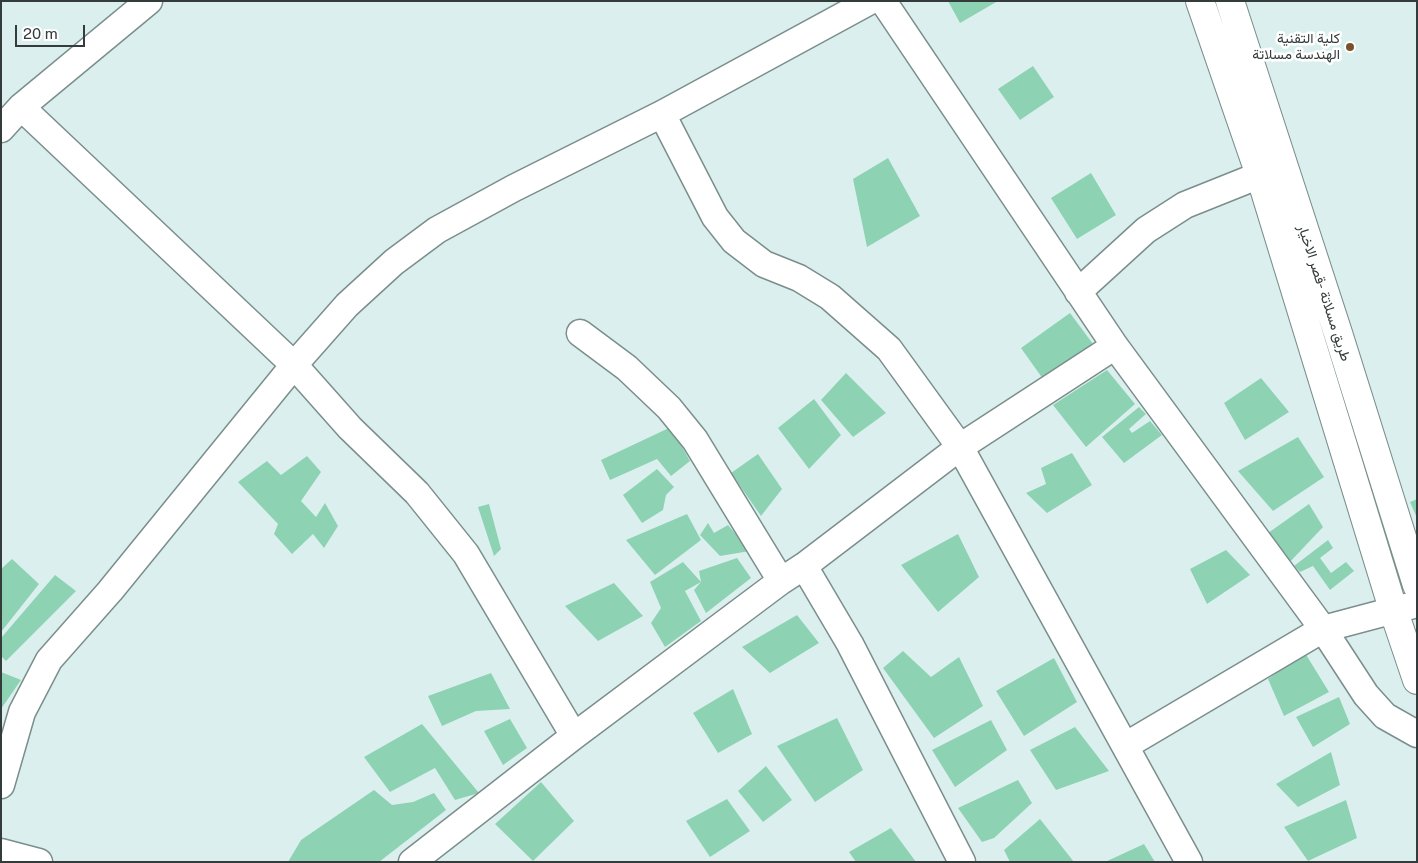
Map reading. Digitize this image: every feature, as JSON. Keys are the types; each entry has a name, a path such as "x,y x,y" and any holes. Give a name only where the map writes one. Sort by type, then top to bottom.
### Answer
{"main road":[{"path":"1200,1 1405,606 1417,680"},
{"name":"طريق مسلاتة -قصر الاخيار","path":"1230,1 1338,333 1417,585"}],"street":[{"path":"1,129 21,108 149,1"},
{"path":"1,785 22,712 49,660 110,591 294,365 347,305 394,262 437,230 514,188 662,114 870,1"},
{"path":"883,1 1115,346 1323,629 1366,696 1385,716 1417,734"},
{"path":"21,108 294,365 350,428 417,493 466,554 574,736"},
{"path":"662,114 715,217 734,241 764,264 799,278 830,298 889,349 960,447 1189,862"},
{"path":"1078,292 1146,230 1185,205 1260,175"},
{"path":"580,332 627,368 669,408 695,440 781,581"},
{"path":"412,862 574,736 781,581 804,566 960,447 1115,346"},
{"path":"804,566 850,644 962,862"},
{"path":"1125,746 1323,629 1405,606"},
{"path":"1,852 39,862"}],"building":[{"path":"948,1 998,1 960,23"},
{"path":"1033,66 1054,97 1020,120 998,89"},
{"path":"888,158 920,216 867,247 853,179"},
{"path":"1091,173 1116,215 1077,239 1051,198"},
{"path":"1070,313 1093,344 1043,379 1021,348"},
{"path":"1107,370 1135,404 1086,447 1053,405"},
{"path":"846,373 886,413 853,437 821,400"},
{"path":"1261,378 1289,412 1245,440 1224,403"},
{"path":"814,399 841,435 809,469 778,428"},
{"path":"1139,407 1146,414 1129,429 1132,433 1150,421 1162,435 1124,463 1102,437"},
{"path":"671,427 690,461 671,476 657,459 610,480 601,460"},
{"path":"1298,437 1324,477 1273,511 1238,471"},
{"path":"1072,453 1092,485 1047,513 1026,493 1046,484 1041,468"},
{"path":"758,454 782,489 761,516 731,473"},
{"path":"307,456 321,472 301,501 316,517 325,503 338,526 324,548 313,534 292,554 274,534 278,524 238,482 267,461 281,475"},
{"path":"657,469 674,487 666,495 663,510 642,523 623,495"},
{"path":"1417,499 1417,518 1410,502"},
{"path":"489,504 501,549 494,556 478,507"},
{"path":"1309,504 1323,527 1288,564 1268,533"},
{"path":"687,514 701,540 655,575 626,540"},
{"path":"708,523 714,533 728,525 750,551 720,556 700,535"},
{"path":"958,534 979,577 938,612 901,565"},
{"path":"1328,540 1333,548 1320,558 1331,573 1346,562 1354,571 1330,590 1313,566 1300,572 1294,566"},
{"path":"1226,550 1250,575 1207,604 1190,569"},
{"path":"737,558 751,578 706,613 694,590 701,582 699,571"},
{"path":"12,559 39,584 1,632 1,569"},
{"path":"683,562 701,582 685,591 701,621 665,647 651,623 661,608 650,582"},
{"path":"55,575 76,591 6,661 1,656 1,638"},
{"path":"614,583 643,616 598,641 565,606"},
{"path":"797,615 819,643 770,673 742,647"},
{"path":"903,651 931,677 959,657 983,706 934,738 883,668"},
{"path":"1305,653 1329,692 1284,716 1268,679"},
{"path":"1054,658 1077,702 1024,736 996,691"},
{"path":"1,672 21,680 1,709"},
{"path":"491,673 510,709 476,711 442,726 428,696"},
{"path":"733,689 752,734 718,753 693,713"},
{"path":"1339,697 1350,724 1313,747 1296,717"},
{"path":"837,718 863,770 815,802 777,746"},
{"path":"510,719 527,748 503,765 484,731"},
{"path":"991,720 1007,750 955,787 932,750"},
{"path":"422,724 479,793 455,800 435,768 390,792 364,757"},
{"path":"1075,727 1109,771 1056,790 1030,750"},
{"path":"1331,752 1340,785 1298,807 1276,784"},
{"path":"766,766 792,800 763,822 738,791"},
{"path":"1018,780 1032,803 994,838 982,842 958,808"},
{"path":"541,782 574,821 533,861 495,824"},
{"path":"374,790 392,805 413,802 434,793 446,810 379,862 288,862 301,840"},
{"path":"727,799 750,831 710,857 686,821"},
{"path":"1346,800 1357,838 1308,861 1284,827"},
{"path":"1040,819 1074,862 1010,862 1004,850"},
{"path":"891,828 916,862 856,862 849,852"},
{"path":"1144,844 1155,862 1105,862"}],"place":[{"name":"كلية التقنية الهندسة مسلاتة","path":"1350,47"}]}
